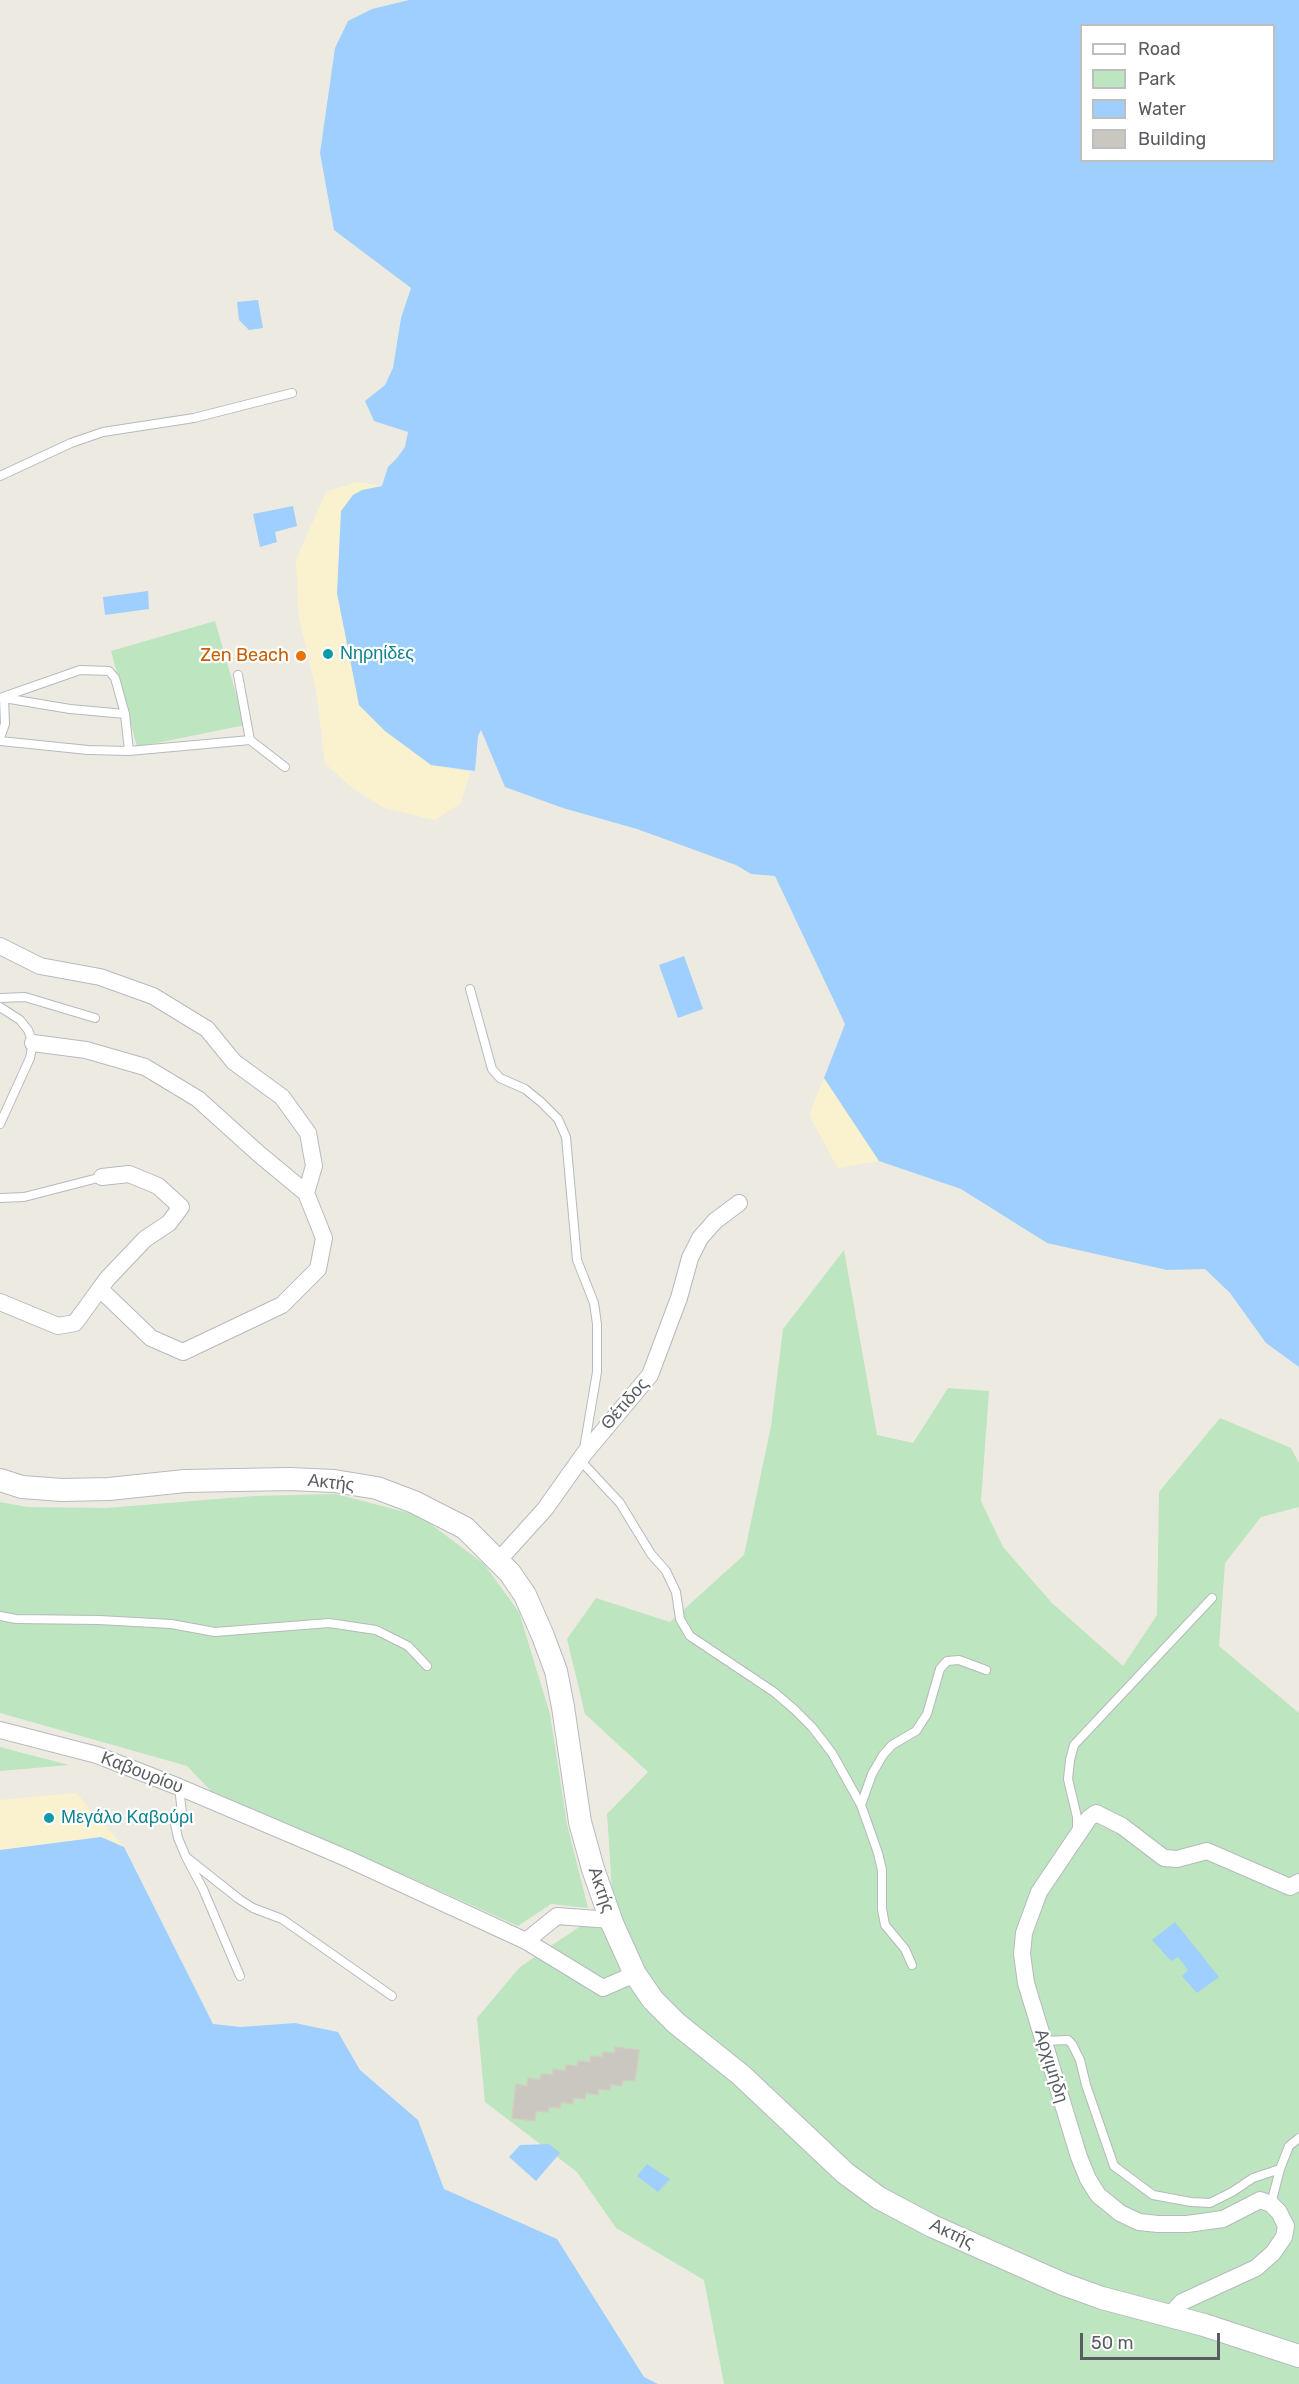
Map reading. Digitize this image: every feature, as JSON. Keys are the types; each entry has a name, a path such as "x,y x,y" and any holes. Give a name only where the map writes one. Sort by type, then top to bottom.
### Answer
{"street":[{"path":"0,946 40,966 100,977 153,996 207,1029 234,1062 282,1097 308,1133 314,1166 306,1193"},
{"path":"33,1043 86,1050 145,1067 198,1100 259,1155 306,1193 324,1239 318,1269 282,1305 183,1352 151,1338 100,1289"},
{"path":"0,1302 58,1326 75,1323 100,1289 145,1239 169,1223 181,1207 158,1186 129,1174 102,1177"},
{"name":"Θέτιδος","path":"498,1561 545,1509 581,1456 650,1375 679,1298 690,1258 700,1238 715,1221 739,1203"},
{"name":"Ακτής","path":"0,1480 22,1487 62,1490 109,1489 185,1481 290,1479 334,1481 377,1488 414,1502 465,1528 498,1561 525,1594 556,1671 580,1822 611,1920 635,1974 653,2000 676,2023 741,2075 845,2173 879,2198 932,2226 1063,2284 1102,2298 1204,2325 1299,2356"},
{"name":"Καβουρίου","path":"0,1730 97,1755 346,1858 526,1941 603,1988 635,1974"},
{"name":"Αρχιμήδη","path":"1271,2204 1260,2200 1223,2219 1187,2224 1139,2222 1120,2213 1098,2195 1088,2179 1043,2041 1026,1983 1022,1954 1024,1933 1039,1892 1089,1818 1096,1813 1122,1826 1164,1858 1178,1859 1207,1851 1290,1887 1299,1882"},
{"path":"526,1941 557,1916 611,1920"},
{"path":"1169,2316 1182,2302 1256,2268 1273,2253 1284,2237 1286,2226 1279,2212 1271,2204"}],"lane":[{"path":"0,476 71,443 103,432 194,418 292,393"},
{"path":"2,698 80,670 110,671 115,678 125,714 129,751"},
{"path":"238,675 250,740 285,767"},
{"path":"2,698 70,709 125,714"},
{"path":"2,698 5,724 0,739 88,750 129,751 250,740"},
{"path":"470,989 492,1070 500,1078 525,1089 541,1102 558,1119 566,1137 577,1260 594,1303 597,1324 597,1372 581,1456 620,1503 651,1554 666,1571 676,1592 680,1619 690,1636 774,1692 807,1721 832,1754 861,1805 882,1870 882,1909 885,1926 905,1948 912,1965"},
{"path":"0,998 33,999 95,1018"},
{"path":"0,1007 20,1020 28,1030 33,1043 30,1058 0,1124"},
{"path":"0,1198 24,1197 102,1177"},
{"path":"1078,1836 1077,1817 1068,1779 1074,1744 1212,1598"},
{"path":"0,1616 16,1619 171,1624 215,1632 329,1623 376,1630 408,1646 427,1665"},
{"path":"861,1805 872,1774 884,1755 892,1745 916,1731 927,1714 940,1669 947,1661 959,1660 986,1670"},
{"path":"179,1787 182,1813 175,1824 186,1857 203,1889 240,1976"},
{"path":"186,1857 239,1899 253,1908 282,1919 392,1996"},
{"path":"1043,2041 1068,2040 1072,2044 1080,2060 1086,2085 1114,2166 1153,2194 1191,2202 1210,2203 1253,2178 1280,2169"},
{"path":"1271,2204 1289,2146 1299,2138"}],"green space":[{"path":"215,621 245,725 137,747 111,651"},
{"path":"844,1250 877,1435 913,1443 948,1388 989,1391 981,1501 1003,1547 1052,1603 1123,1666 1157,1615 1159,1492 1220,1418 1291,1448 1299,1463 1299,1507 1261,1517 1225,1563 1219,1646 1299,1713 1299,2384 724,2384 704,2280 616,2228 577,2172 485,2102 477,2018 520,1967 613,1904 607,1814 648,1772 585,1714 567,1639 596,1598 670,1622 744,1555 771,1426 783,1329"},
{"path":"336,1494 420,1516 484,1564 519,1612 550,1714 567,1824 588,1908 551,1904 518,1926 211,1791 187,1766 0,1713 0,1502 27,1507 106,1508 254,1496"},
{"path":"0,1747 69,1765 0,1771"}],"sand":[{"name":"Νηρηίδες","path":"357,482 382,486 363,490 353,495 341,511 359,705 385,731 431,765 470,772 461,803 435,820 384,808 352,788 325,763 316,690 299,618 296,560 326,492"},
{"path":"824,1078 879,1161 838,1168 809,1115"},
{"name":"Μεγάλο Καβούρι","path":"76,1793 124,1847 101,1837 0,1850 0,1800"}],"water":[{"path":"409,0 1299,0 1299,1367 1266,1343 1230,1293 1205,1269 1167,1270 1047,1243 961,1189 879,1161 824,1078 845,1024 775,876 751,874 736,865 637,829 563,808 505,787 481,730 478,736 475,771 431,765 385,731 359,705 337,593 341,511 353,495 362,490 382,486 388,467 405,447 408,432 374,421 365,401 385,385 393,368 401,318 411,288 334,230 320,153 335,48 348,21 372,9"},
{"path":"258,300 263,328 249,330 239,320 237,302"},
{"path":"293,506 297,526 275,532 277,542 260,547 253,514"},
{"path":"148,591 149,609 105,615 103,597"},
{"path":"684,956 703,1009 678,1018 659,965"},
{"path":"101,1837 124,1847 213,2024 241,2027 295,2023 338,2032 360,2070 418,2120 444,2189 557,2239 644,2377 658,2384 0,2384 0,1850"},
{"path":"1175,1922 1219,1977 1197,1993 1182,1976 1188,1970 1178,1957 1171,1961 1152,1940"},
{"path":"549,2144 560,2153 536,2181 509,2157 520,2145"},
{"path":"647,2164 670,2179 658,2192 637,2176"}],"building":[{"path":"615,2047 639,2050 635,2081 623,2080 622,2086 611,2084 610,2090 598,2089 598,2095 586,2093 585,2099 573,2098 573,2104 561,2102 560,2108 549,2107 548,2112 536,2111 535,2121 512,2118 516,2084 527,2086 528,2078 540,2080 541,2074 553,2075 553,2069 565,2071 566,2065 577,2066 578,2061 590,2062 590,2056 602,2057 603,2052 615,2053"}],"place":[{"name":"Νηρηίδες","path":"328,654"},
{"name":"Zen Beach","path":"301,656"},
{"name":"Μεγάλο Καβούρι","path":"49,1818"}]}
